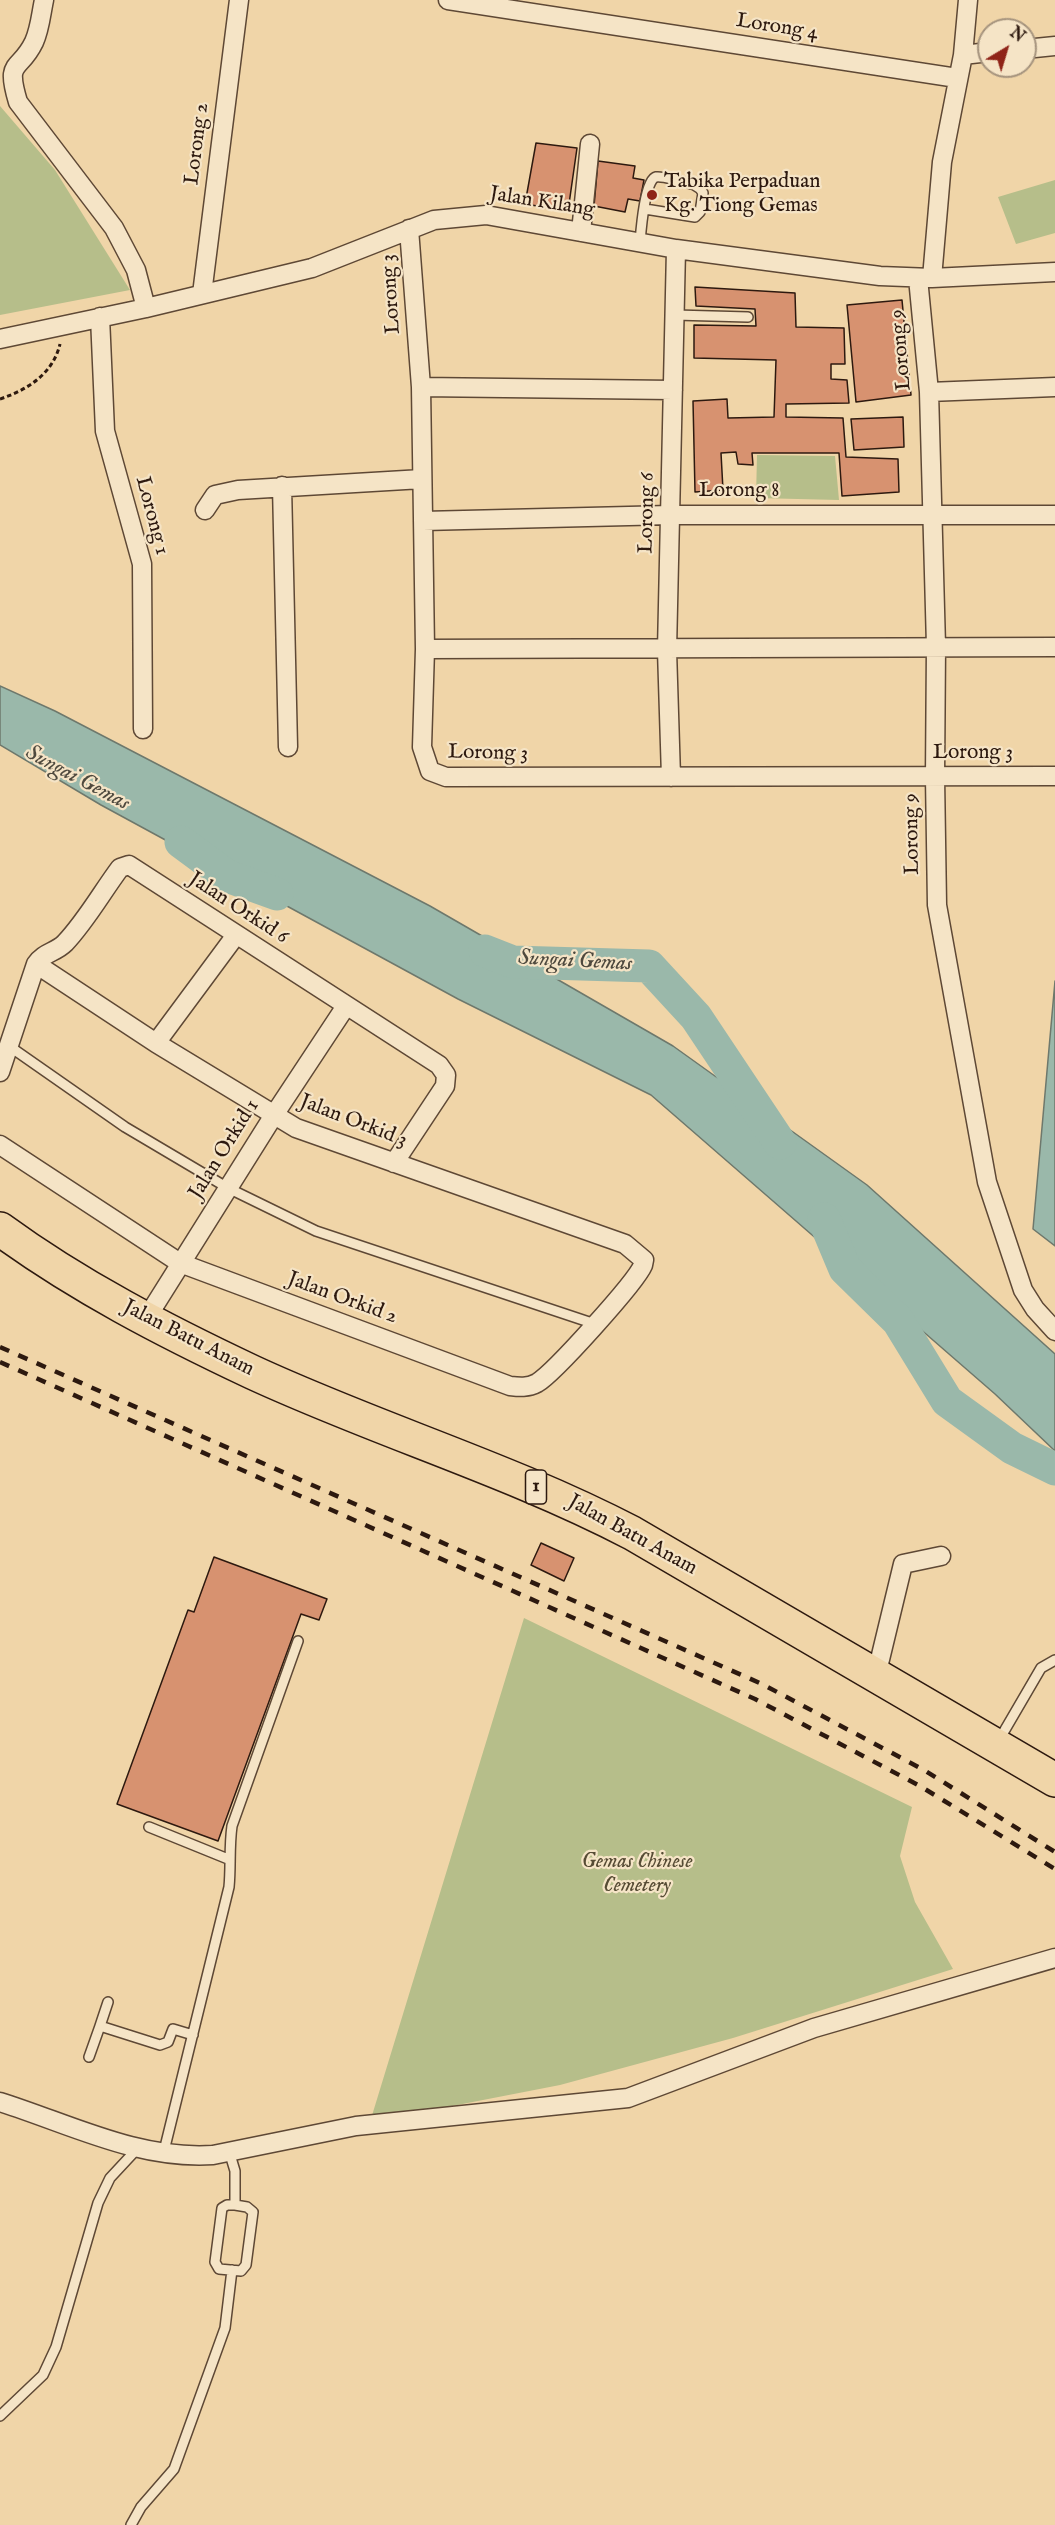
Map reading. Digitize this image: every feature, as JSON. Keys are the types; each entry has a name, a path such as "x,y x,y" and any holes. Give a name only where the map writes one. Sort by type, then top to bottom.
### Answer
{"highway":[{"name":"Jalan Batu Anam","path":"0,1229 93,1290 253,1373 569,1500 632,1533 1055,1780"}],"street":[{"path":"44,0 36,40 14,68 12,76 18,102 114,228 136,270 146,308"},
{"name":"Lorong 2","path":"202,294 239,0"},
{"name":"Lorong 4","path":"448,0 957,78"},
{"name":"Lorong 9","path":"968,0 963,55 942,162 925,278 936,646 937,905 987,1182 1023,1290 1055,1331"},
{"path":"1037,48 1055,46"},
{"path":"963,55 977,53"},
{"path":"580,232 590,144"},
{"name":"Jalan Kilang","path":"0,339 146,308 312,268 434,220 486,215 676,249 880,276 925,278 1055,272"},
{"name":"Lorong 3","path":"409,229 421,387 425,649 422,747 425,764 437,775 446,777 1055,776"},
{"name":"Lorong 6","path":"670,777 667,650 676,249"},
{"name":"Lorong 1","path":"100,316 105,431 142,564 143,729"},
{"path":"421,387 673,390"},
{"path":"930,392 1055,387"},
{"path":"205,510 215,495 223,492 282,486 422,479"},
{"path":"282,486 288,747"},
{"name":"Lorong 8","path":"423,521 670,515 1055,514"},
{"path":"425,649 1055,647"},
{"name":"Jalan Orkid 6","path":"36,964 40,957 55,952 67,941 120,868 126,864 133,866 346,1006 430,1057 446,1075 440,1096 394,1162"},
{"path":"156,1043 236,935"},
{"path":"0,1072 36,964"},
{"name":"Jalan Orkid 3","path":"36,964 156,1043 296,1128 625,1244 644,1260"},
{"name":"Jalan Orkid 1","path":"146,1319 274,1115 346,1006"},
{"name":"Jalan Orkid 2","path":"0,1145 180,1263 510,1386 522,1387 537,1382 595,1324 641,1270 644,1260"},
{"path":"876,1676 903,1564 942,1556"},
{"path":"0,2102 136,2149 163,2155 189,2157 356,2127 628,2098 814,2028 1055,1959"}],"lane":[{"path":"640,242 645,209 649,183 656,177 695,185 703,193 700,212 695,217 645,209"},
{"path":"675,315 748,317"},
{"path":"9,1046 125,1127 228,1188 316,1231 595,1324"},
{"path":"163,2155 230,1887 231,1870 228,1859 237,1809 298,1641"},
{"path":"995,1746 1041,1668 1055,1660"},
{"path":"149,1827 228,1859"},
{"path":"89,2057 108,2002"},
{"path":"100,2026 160,2045 168,2042 173,2029 193,2035"},
{"path":"0,2416 43,2375 56,2347 98,2203 110,2178 136,2149"},
{"path":"229,2151 235,2171 235,2205"},
{"path":"235,2205 247,2207 253,2212 246,2265 241,2271 219,2269 215,2262 222,2208 235,2205"},
{"path":"131,2525 141,2507 174,2469 225,2328 232,2270"}],"path":[{"path":"0,399 18,393 44,374 58,353 63,325"}],"green space":[{"path":"0,106 55,170 130,290 0,315"},
{"path":"1055,180 1055,233 1016,244 998,197"},
{"path":"757,455 835,456 839,500 756,498"},
{"name":"Gemas Chinese Cemetery","path":"524,1618 912,1807 900,1856 915,1902 953,1969 733,2038 560,2085 370,2122"}],"water":[{"path":"0,686 55,711 430,906 673,1046 867,1185 1055,1354 1055,1451 995,1394 651,1095 458,999 101,805 0,745"},
{"path":"1055,981 1055,1246 1033,1229"}],"building":[{"path":"536,143 577,148 568,211 525,204"},
{"path":"598,161 635,166 633,178 644,180 640,201 628,199 625,212 594,206"},
{"path":"695,287 795,293 796,327 844,328 845,364 831,364 831,379 847,380 849,403 786,404 786,417 843,418 846,457 898,459 899,492 842,496 839,453 752,453 753,465 738,464 736,452 721,453 723,490 695,492 693,401 727,399 728,418 774,417 776,360 694,358 694,325 756,326 755,309 696,306"},
{"path":"902,300 911,395 856,402 847,305"},
{"path":"903,417 904,447 854,450 851,419"},
{"path":"541,1543 574,1558 564,1581 531,1565"},
{"path":"214,1557 327,1599 319,1620 301,1614 218,1841 117,1804 188,1610 194,1612"}],"waterway":[{"name":"Sungai Gemas","path":"181,842 227,876 277,894"},
{"name":"Sungai Gemas","path":"485,951 513,962 649,966 696,1017 780,1143"},
{"name":"Sungai Gemas","path":"824,1219 845,1269 898,1321 947,1401 1012,1448 1055,1469"}],"railway":[{"path":"0,1347 762,1684 924,1770 1055,1852"},
{"path":"0,1362 755,1699 920,1786 1055,1869"}],"place":[{"name":"Tabika Perpaduan Kg. Tiong Gemas","path":"652,195"}]}
